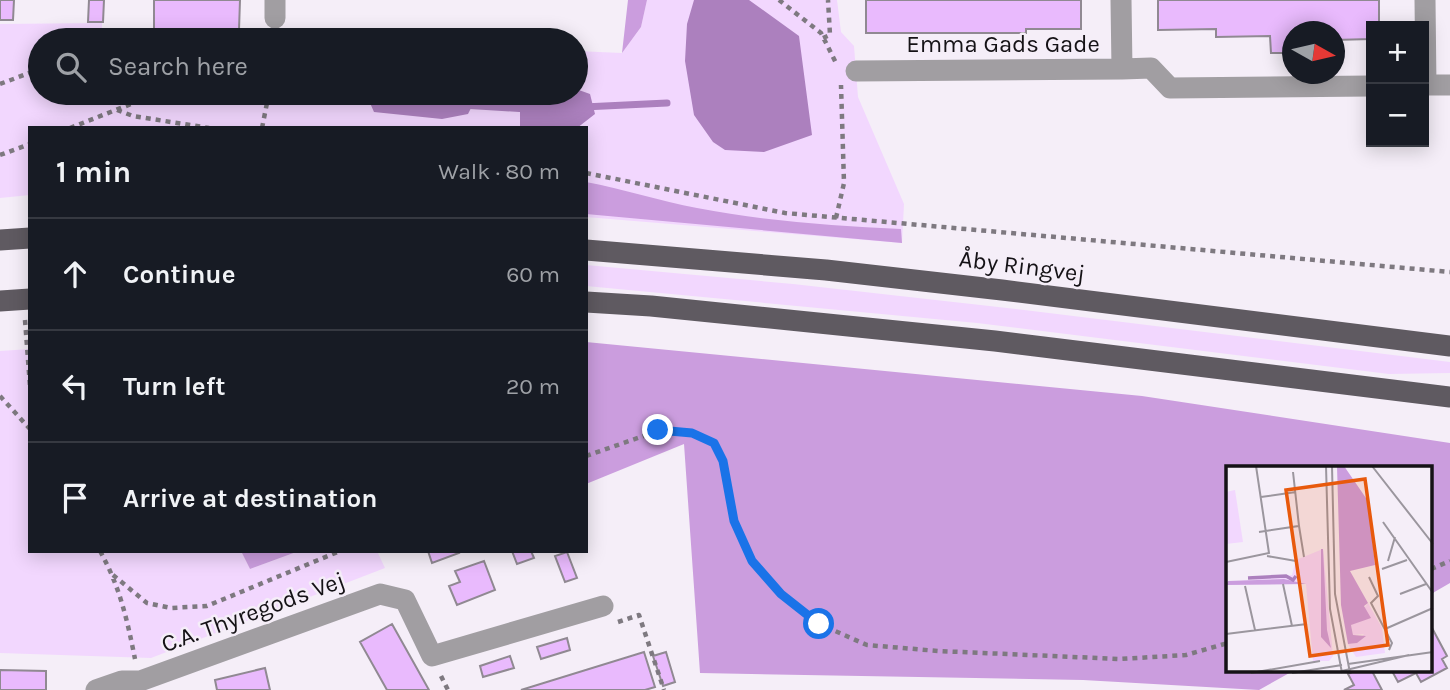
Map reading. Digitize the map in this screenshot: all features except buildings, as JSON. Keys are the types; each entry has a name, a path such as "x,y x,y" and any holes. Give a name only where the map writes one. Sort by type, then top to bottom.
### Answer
{"main road":[{"path":"0,240 28,238"},
{"name":"Åby Ringvej","path":"588,250 934,282 1450,346"},
{"path":"0,301 27,299"},
{"path":"588,302 704,311 995,341 1450,397"}],"street":[{"name":"Emma Gads Gade","path":"846,75 1122,69 1121,0"},
{"path":"1425,0 1425,84"},
{"path":"1122,69 1151,68 1170,88 1366,86"},
{"path":"1429,85 1450,85"},
{"name":"C.A. Thyregods Vej","path":"141,686 380,594 405,600 432,656 603,606"},
{"path":"96,690 122,681 141,686"}],"path":[{"path":"779,0 821,33 846,75 844,183 836,218"},
{"path":"823,38 830,35 828,0"},
{"path":"0,85 28,74"},
{"path":"75,126 129,105"},
{"path":"262,126 267,105"},
{"path":"116,110 134,116 196,126"},
{"path":"0,155 28,145"},
{"path":"588,173 785,213 1450,272"},
{"path":"27,299 28,328"},
{"path":"0,396 28,427"},
{"path":"588,455 658,430 692,433 714,443 723,461 734,521 752,561 781,594 819,624 867,645 1120,659 1186,654 1226,644"},
{"path":"101,553 121,596 141,686"},
{"path":"113,575 147,603 171,608 207,606 335,553"},
{"path":"1432,569 1450,561"},
{"path":"603,606 611,625 639,615 664,690"}],"shaded area":[{"path":"628,0 647,0 641,27 622,53"},
{"path":"647,0 837,0 841,32 854,46 858,97 904,204 902,243 588,217 588,126 28,126 28,195 0,198 0,24 102,23 102,28 28,28 28,105 588,105 588,52 622,53 641,27"},
{"path":"694,0 749,0 799,36 812,135 764,152 725,150 713,142 694,115 685,61 687,24"},
{"path":"588,93 590,94 595,114 580,126 520,126 520,105 588,105"},
{"path":"371,105 472,106 468,114 442,119 374,112"},
{"path":"588,182 722,213 901,229 902,243 588,214"},
{"path":"588,265 793,284 1016,309 1450,362 1450,373 1389,374 977,323 588,286"},
{"path":"588,342 1142,396 1450,443 1450,583 1432,593 1432,466 1226,466 1226,672 1291,672 1259,690 1083,680 700,673 684,444 588,483"},
{"path":"28,349 28,553 242,553 250,569 294,553 378,553 385,568 151,658 0,653 0,351"},
{"path":"242,553 294,553 250,569"}],"waterway":[{"path":"584,107 667,103"},
{"path":"462,105 527,109"}],"route":[{"path":"658,430 692,433 714,443 723,461 734,521 752,561 781,594 819,624"}]}
